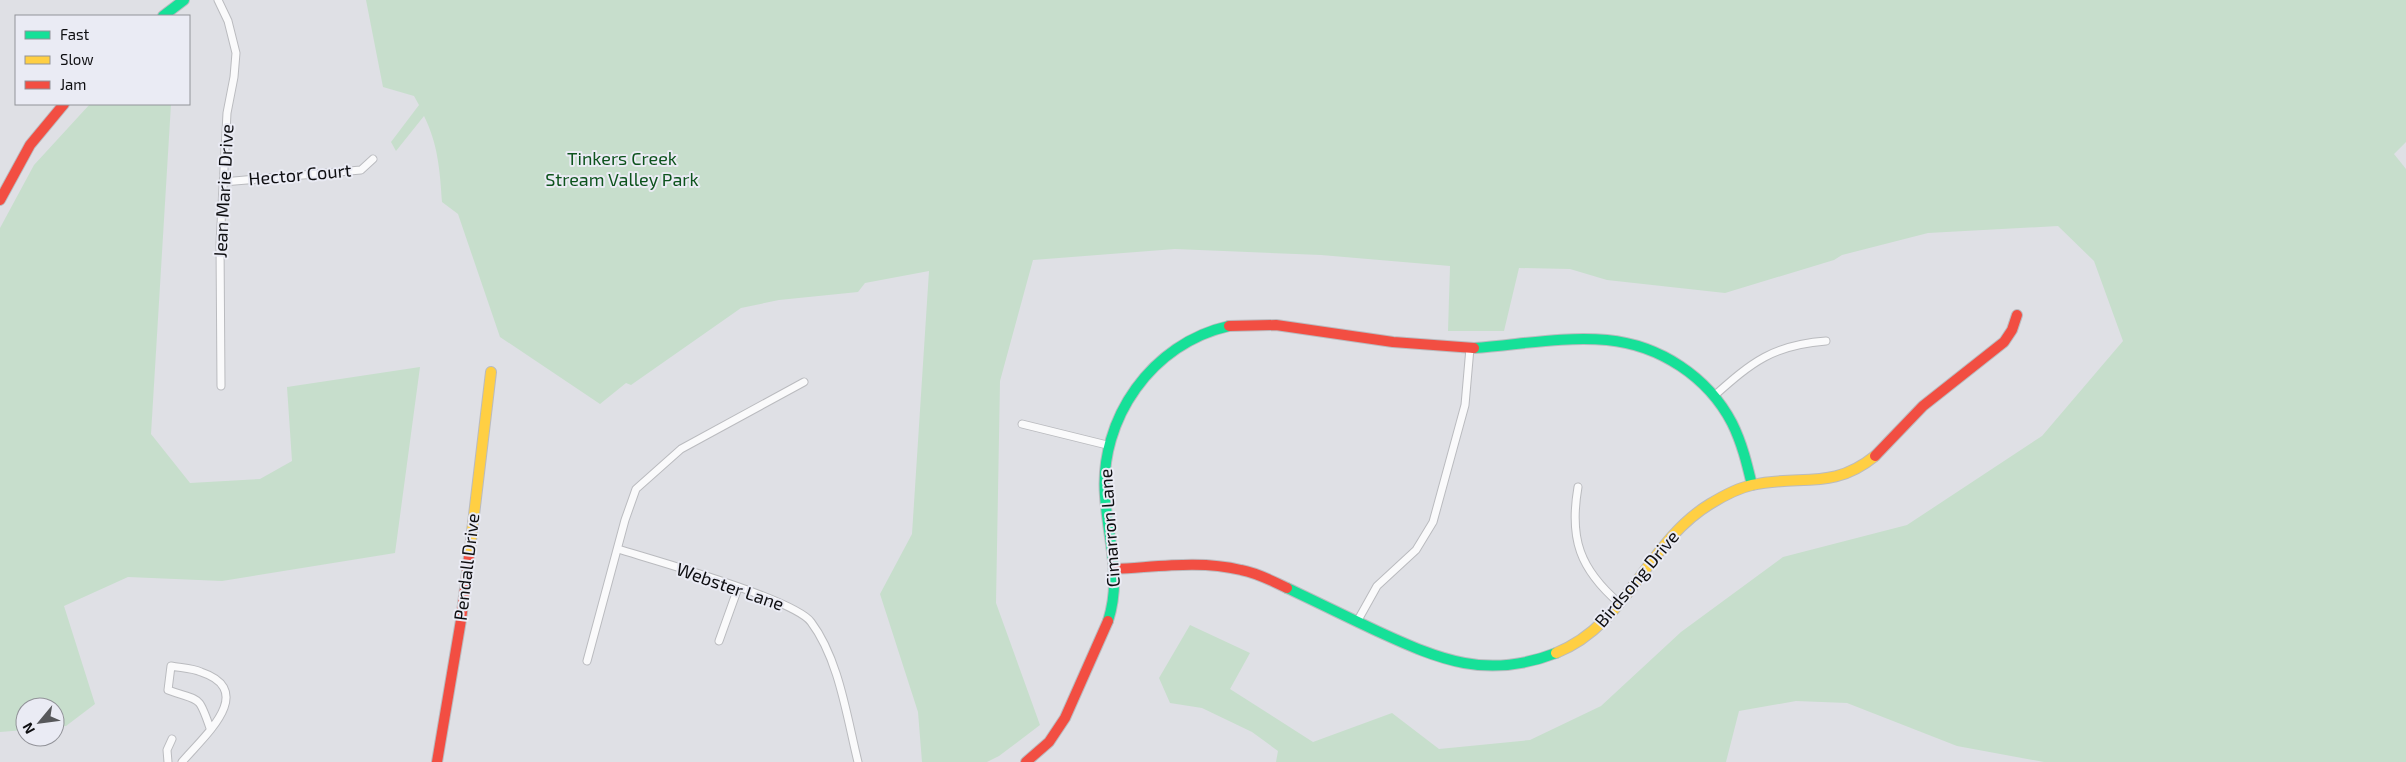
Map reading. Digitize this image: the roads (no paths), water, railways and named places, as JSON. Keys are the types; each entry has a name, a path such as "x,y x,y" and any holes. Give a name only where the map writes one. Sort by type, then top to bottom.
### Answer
{"street":[{"path":"164,15 184,0"},
{"name":"Jean Marie Drive","path":"218,0 228,21 236,53 234,77 227,113 220,243 221,386"},
{"path":"0,200 30,145 63,105"},
{"name":"Hector Court","path":"223,182 361,170 373,159"},
{"name":"Birdsong Drive","path":"1115,569 1207,566 1238,568 1259,575 1433,656 1464,665 1488,668 1530,663 1565,649 1598,627 1620,603 1673,533 1685,521 1724,496 1752,485 1824,480 1847,474 1872,460 1921,407 2004,342 2012,330 2017,315"},
{"name":"Cimarron Lane","path":"1026,762 1039,753 1053,738 1072,706 1108,624 1113,602 1115,569 1104,497 1107,445 1120,410 1146,374 1166,356 1179,347 1220,328 1232,325 1272,324 1409,344 1470,348 1609,340 1640,347 1676,363 1698,380 1714,396 1731,422 1738,438 1752,485"},
{"path":"1714,396 1745,369 1765,356 1789,346 1826,341"},
{"path":"1358,620 1377,586 1416,550 1433,522 1465,405 1470,348"},
{"name":"Pendall Drive","path":"437,762 461,620 492,372"},
{"path":"587,661 636,489 681,449 804,382"},
{"path":"1022,424 1107,445"},
{"path":"1578,487 1575,520 1582,555 1594,578 1620,603"},
{"name":"Webster Lane","path":"618,549 781,602 811,621 827,649 835,671 858,762"},
{"path":"719,641 738,588"},
{"path":"182,762 210,728 227,703 226,690 221,683 202,672 171,666 168,690 194,697 202,704 210,728"},
{"path":"168,762 167,750 172,739"}],"park label":[{"name":"Tinkers Creek Stream Valley Park","path":"622,169"}]}
